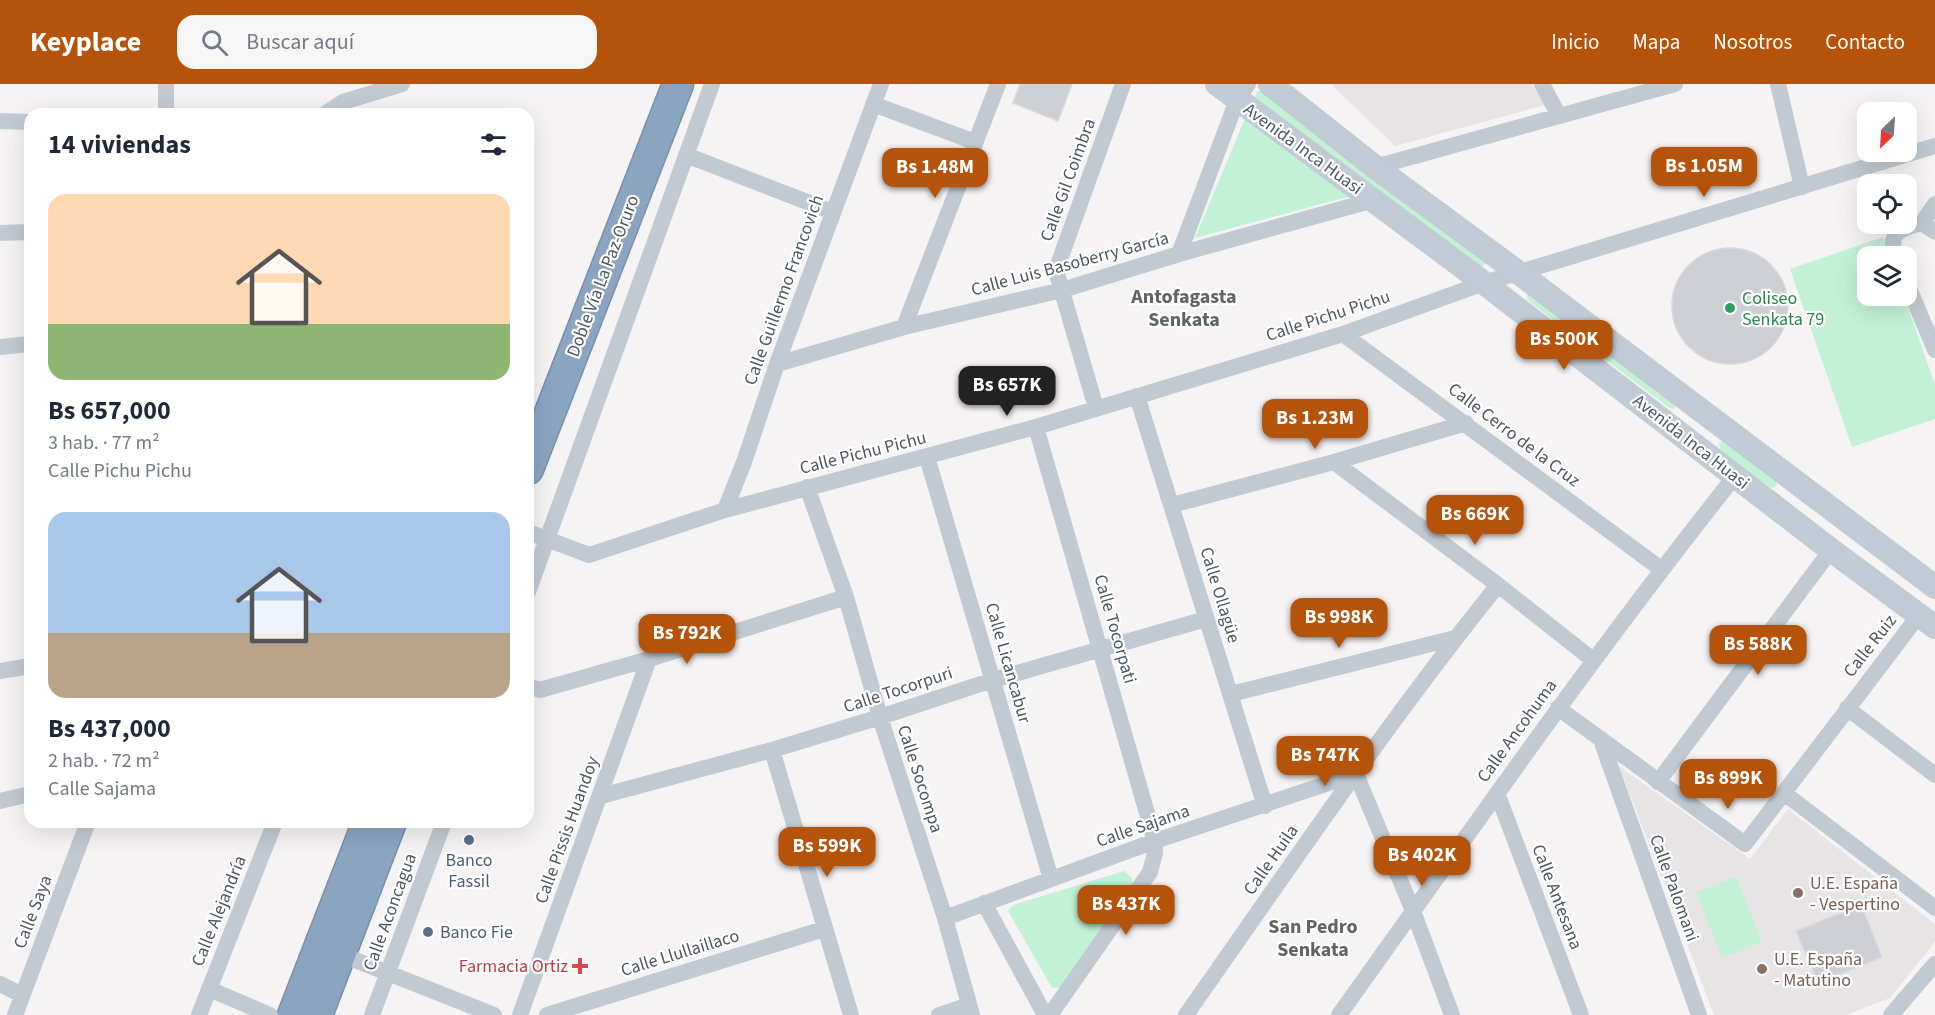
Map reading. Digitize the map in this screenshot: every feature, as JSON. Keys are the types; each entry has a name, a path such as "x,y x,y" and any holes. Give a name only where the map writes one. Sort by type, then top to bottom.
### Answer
{"highway":[{"name":"Doble Vía La Paz-Oruro","path":"534,398 656,84"},
{"name":"Doble Vía La Paz-Oruro","path":"534,454 678,84"},
{"path":"293,1015 366,828"},
{"path":"317,1015 390,828"}],"street":[{"path":"166,84 166,108"},
{"path":"341,108 350,84"},
{"path":"341,108 402,84"},
{"path":"534,575 711,84"},
{"name":"Calle Guillermo Francovich","path":"725,510 881,84"},
{"path":"904,327 998,84"},
{"name":"Calle Gil Coimbra","path":"1096,408 1057,274 1059,262 1123,84"},
{"name":"Avenida Inca Huasi","path":"1217,84 1243,92 1374,200 1791,520 1927,621"},
{"name":"Avenida Inca Huasi","path":"1270,84 1375,167 1935,587"},
{"path":"1542,84 1559,116"},
{"path":"1375,167 1675,84"},
{"path":"1778,84 1802,187"},
{"path":"1179,254 1243,92"},
{"path":"873,104 975,142"},
{"path":"0,121 24,122"},
{"name":"Calle Pichu Pichu","path":"534,534 589,555 725,510 1036,427 1343,334 1484,283 1935,146"},
{"path":"686,155 833,212"},
{"name":"Calle Luis Basoberry García","path":"777,364 904,327 1062,290 1179,254 1374,200"},
{"path":"1894,246 1893,241 1896,234 1902,229 1928,228 1935,204"},
{"path":"0,233 24,232"},
{"path":"1917,306 1935,350"},
{"name":"Calle Cerro de la Cruz","path":"1343,334 1661,569"},
{"path":"0,348 24,345"},
{"name":"Calle Ollagüe","path":"1137,396 1265,806"},
{"path":"1688,440 1705,414"},
{"path":"1172,505 1334,462 1466,423"},
{"name":"Calle Tocorpati","path":"1036,427 1155,841"},
{"name":"Calle Licancabur","path":"927,457 1051,879"},
{"path":"1334,462 1498,585 1593,660"},
{"name":"Calle Ancohuma","path":"1339,1015 1593,660 1735,476"},
{"name":"Calle Socompa","path":"807,488 846,597 880,717 945,918 970,1010"},
{"path":"1791,520 1812,495"},
{"path":"1558,708 1658,782 1831,550"},
{"name":"Calle Huila","path":"1186,1015 1356,774 1455,638 1498,585"},
{"path":"534,688 540,690 846,597"},
{"name":"Calle Tocorpuri","path":"601,796 772,750 993,680 1206,620"},
{"name":"Calle Ruiz","path":"1658,782 1745,844 1785,794 1847,708 1927,621"},
{"path":"1231,694 1455,638"},
{"name":"Calle Pissis Huandoy","path":"520,1015 649,658"},
{"path":"0,671 24,667"},
{"path":"1847,708 1935,775"},
{"name":"Calle Palomani","path":"1600,740 1699,1015"},
{"path":"772,750 851,1015"},
{"path":"1356,774 1413,911 1452,1015"},
{"name":"Calle Sajama","path":"945,918 1155,841 1356,774"},
{"name":"Calle Antesana","path":"1497,793 1581,1015"},
{"path":"1785,794 1935,908"},
{"path":"0,801 24,795"},
{"name":"Calle Saya","path":"15,1015 86,828"},
{"name":"Calle Alejandría","path":"199,1015 273,828"},
{"name":"Calle Aconcagua","path":"372,1015 442,828"},
{"path":"984,903 1048,1015 1150,872 1155,853 1155,841"},
{"name":"Calle Llullaillaco","path":"546,1015 824,929"},
{"path":"340,954 494,1015"},
{"path":"1891,1015 1935,964"},
{"path":"0,984 22,995"},
{"path":"209,989 270,1015"},
{"path":"939,1015 970,1010"}],"shaded area":[{"path":"1331,84 1532,84 1545,105 1395,146"},
{"path":"1619,766 1750,859 1788,809 1935,924 1935,942 1890,998 1846,1015 1714,1015"}],"green space":[{"path":"1257,91 1262,91 1484,258 1486,263 1482,267 1255,99"},
{"path":"1246,116 1351,196 1195,238"},
{"path":"1883,237 1886,246 1857,246 1857,306 1907,306 1935,385 1935,419 1852,447 1790,269"},
{"path":"1528,293 1676,406 1673,409 1668,407 1527,300"},
{"path":"1722,441 1777,482 1776,486 1772,488 1768,486 1721,451 1719,443"},
{"path":"1124,871 1131,877 1133,884 1060,988 1052,988 1008,911 1013,905"},
{"path":"1736,877 1762,942 1722,958 1696,892"}],"building":[{"path":"1020,84 1072,84 1058,121 1013,103"},
{"name":"Coliseo Senkata 79","path":"1730,248 1752,252 1771,265 1784,284 1788,306 1784,328 1771,347 1752,360 1730,364 1708,360 1689,347 1676,328 1672,306 1676,284 1689,265 1708,252"},
{"path":"1861,905 1882,957 1818,983 1796,931"}],"place":[{"name":"Coliseo Senkata 79","path":"1730,308"},
{"name":"Banco Fassil","path":"469,840"},
{"name":"U.E. España - Vespertino","path":"1798,893"},
{"name":"Banco Fie","path":"428,932"},
{"name":"Farmacia Ortiz","path":"580,966"},
{"name":"U.E. España - Matutino","path":"1762,969"}],"district":[{"name":"Antofagasta Senkata","path":"1184,308"},
{"name":"San Pedro Senkata","path":"1313,938"}]}
